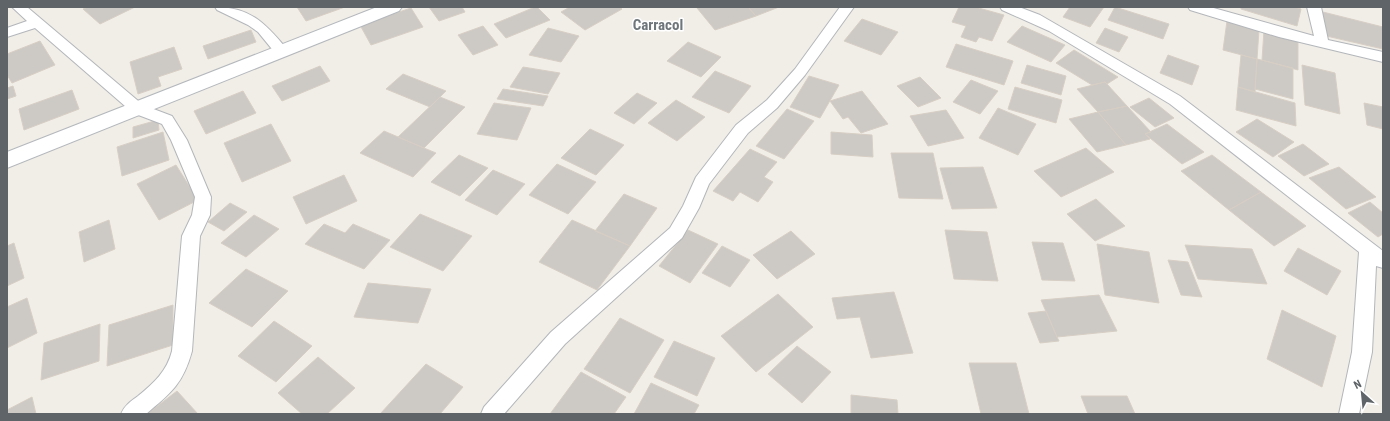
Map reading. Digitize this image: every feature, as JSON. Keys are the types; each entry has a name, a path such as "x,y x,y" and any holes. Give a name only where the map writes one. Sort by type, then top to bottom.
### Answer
{"main road":[{"path":"7,160 393,7"}],"street":[{"path":"19,7 138,109 167,120 179,140 191,172 203,197 201,215 191,236 182,351 177,369 161,389 131,414"},
{"path":"222,7 253,22 262,29 281,51"},
{"path":"491,414 558,338 676,233 691,208 702,181 742,129 772,104 795,77 847,7"},
{"path":"1007,7 1035,18 1054,28 1108,61 1141,78 1175,100 1376,255 1362,352 1349,414"},
{"path":"1195,7 1284,34 1383,57"},
{"path":"1314,7 1322,43"},
{"path":"7,33 37,22"}],"building":[{"path":"88,7 135,7 100,24 83,9"},
{"path":"297,7 345,7 306,21"},
{"path":"429,7 462,7 465,12 439,21"},
{"path":"537,7 550,20 506,38 494,24"},
{"path":"570,7 619,7 622,9 585,30 561,12"},
{"path":"748,7 756,16 715,30 697,8"},
{"path":"748,7 779,7 756,16"},
{"path":"959,7 975,7 1004,15 992,41 979,37 976,42 961,37 966,26 952,22"},
{"path":"1070,7 1104,7 1090,27 1063,17"},
{"path":"1115,7 1169,24 1163,39 1108,20"},
{"path":"1241,7 1294,7 1301,9 1297,26 1241,9"},
{"path":"411,8 423,27 371,45 360,25"},
{"path":"1319,11 1383,27 1383,49 1322,35"},
{"path":"862,19 898,32 881,55 844,41"},
{"path":"1227,21 1259,30 1257,59 1223,50"},
{"path":"483,26 498,45 473,55 458,35"},
{"path":"1022,26 1065,45 1051,62 1007,42"},
{"path":"548,28 579,36 561,62 529,55"},
{"path":"1105,28 1128,37 1119,52 1096,43"},
{"path":"251,30 256,42 208,59 203,46"},
{"path":"1264,30 1298,39 1298,70 1262,60"},
{"path":"40,41 55,65 12,83 7,75 7,54"},
{"path":"688,42 721,57 701,77 667,61"},
{"path":"956,44 1013,61 1004,85 946,67"},
{"path":"174,47 182,69 158,77 161,86 138,94 130,62"},
{"path":"1074,50 1118,77 1107,84 1105,82 1092,85 1056,63"},
{"path":"1168,55 1199,66 1192,85 1160,73"},
{"path":"1241,55 1257,59 1255,92 1238,87"},
{"path":"1257,59 1293,68 1293,99 1255,89"},
{"path":"1027,65 1066,76 1061,95 1021,83"},
{"path":"1302,65 1335,73 1340,114 1305,105"},
{"path":"320,66 330,81 282,101 272,86"},
{"path":"523,67 560,73 548,94 510,87"},
{"path":"715,71 751,86 729,113 692,97"},
{"path":"403,74 446,91 430,107 386,89"},
{"path":"809,76 839,85 820,118 790,107"},
{"path":"920,77 941,98 918,107 897,86"},
{"path":"971,80 998,91 980,114 953,102"},
{"path":"1105,82 1127,106 1098,112 1077,89"},
{"path":"13,86 16,96 7,99 7,88"},
{"path":"1015,87 1062,100 1056,123 1008,109"},
{"path":"1238,87 1295,103 1296,126 1236,110"},
{"path":"503,89 548,96 543,106 497,99"},
{"path":"72,90 79,109 24,130 19,109"},
{"path":"243,91 256,113 206,134 194,111"},
{"path":"862,91 888,124 861,133 848,117 843,119 830,101"},
{"path":"637,93 657,103 634,124 614,113"},
{"path":"440,97 465,107 424,148 398,137"},
{"path":"1149,98 1174,118 1155,127 1130,107"},
{"path":"676,100 705,117 677,141 648,123"},
{"path":"494,103 531,108 517,140 477,134"},
{"path":"1364,103 1383,107 1383,129 1367,125"},
{"path":"1127,106 1151,132 1145,134 1150,139 1126,145 1098,112"},
{"path":"998,108 1036,124 1018,155 979,138"},
{"path":"787,109 814,121 784,159 756,146"},
{"path":"946,110 964,138 928,146 910,116"},
{"path":"1098,112 1126,145 1097,152 1069,119"},
{"path":"1257,119 1294,142 1273,157 1236,132"},
{"path":"158,120 159,130 133,138 133,127"},
{"path":"271,124 291,161 242,182 224,143"},
{"path":"1167,124 1204,152 1182,164 1145,134"},
{"path":"590,129 624,145 596,175 561,158"},
{"path":"384,131 436,153 413,177 360,153"},
{"path":"163,132 169,160 122,176 117,147"},
{"path":"831,132 872,135 873,157 831,154"},
{"path":"1303,144 1329,164 1304,176 1278,156"},
{"path":"1086,148 1114,172 1061,197 1034,171"},
{"path":"750,149 777,162 764,177 773,182 758,202 740,192 733,201 713,191"},
{"path":"891,153 933,153 943,199 899,198"},
{"path":"459,155 488,168 460,196 431,182"},
{"path":"1212,155 1261,192 1229,210 1181,171"},
{"path":"557,164 596,182 568,214 529,195"},
{"path":"176,165 198,200 159,220 137,184"},
{"path":"983,167 997,208 952,209 940,168"},
{"path":"1339,167 1376,197 1346,209 1309,178"},
{"path":"493,170 525,184 497,215 465,200"},
{"path":"344,175 357,201 306,224 293,197"},
{"path":"1261,192 1306,226 1274,246 1229,210"},
{"path":"624,194 657,208 630,246 595,231"},
{"path":"1096,199 1125,226 1095,241 1067,214"},
{"path":"1370,202 1383,213 1383,234 1378,237 1348,213"},
{"path":"230,203 247,212 224,231 208,222"},
{"path":"420,214 472,236 443,271 390,247"},
{"path":"254,215 279,229 246,257 221,243"},
{"path":"109,220 115,249 84,262 79,232"},
{"path":"572,220 630,246 597,290 539,262"},
{"path":"324,224 345,233 353,224 390,240 364,269 305,244"},
{"path":"688,230 718,244 690,283 659,266"},
{"path":"945,230 987,232 998,281 954,279"},
{"path":"791,231 815,254 777,279 753,255"},
{"path":"1032,242 1063,243 1075,281 1042,280"},
{"path":"14,243 24,278 7,286 7,246"},
{"path":"1097,244 1149,252 1159,303 1105,295"},
{"path":"1185,245 1252,249 1267,284 1198,279"},
{"path":"722,246 750,260 730,287 702,273"},
{"path":"1298,248 1341,271 1327,295 1284,271"},
{"path":"1168,260 1188,262 1202,297 1181,295"},
{"path":"246,269 288,291 252,327 209,303"},
{"path":"368,283 431,289 418,323 354,317"},
{"path":"894,292 913,353 871,358 860,317 837,319 832,298"},
{"path":"778,294 813,327 756,372 721,336"},
{"path":"1099,295 1117,331 1057,337 1041,300"},
{"path":"27,298 37,333 7,348 7,307"},
{"path":"173,305 173,345 107,366 109,325"},
{"path":"1282,310 1336,336 1322,387 1267,359"},
{"path":"1046,311 1059,341 1040,343 1028,313"},
{"path":"620,318 664,340 630,393 584,369"},
{"path":"274,321 312,346 276,382 238,356"},
{"path":"100,324 99,361 41,380 44,343"},
{"path":"674,341 715,358 697,396 654,377"},
{"path":"797,346 831,372 802,403 768,374"},
{"path":"318,357 355,388 327,414 302,414 278,393"},
{"path":"969,363 1016,363 1029,414 981,414"},
{"path":"426,364 463,387 440,414 380,414"},
{"path":"581,372 626,397 614,414 550,414"},
{"path":"651,383 699,405 694,414 634,414"},
{"path":"177,391 198,414 147,414"},
{"path":"851,395 897,400 898,414 851,414"},
{"path":"1081,396 1127,396 1135,414 1088,414"},
{"path":"32,397 36,414 7,414 7,410"}],"district":[{"name":"Carracol","path":"658,25"}]}
